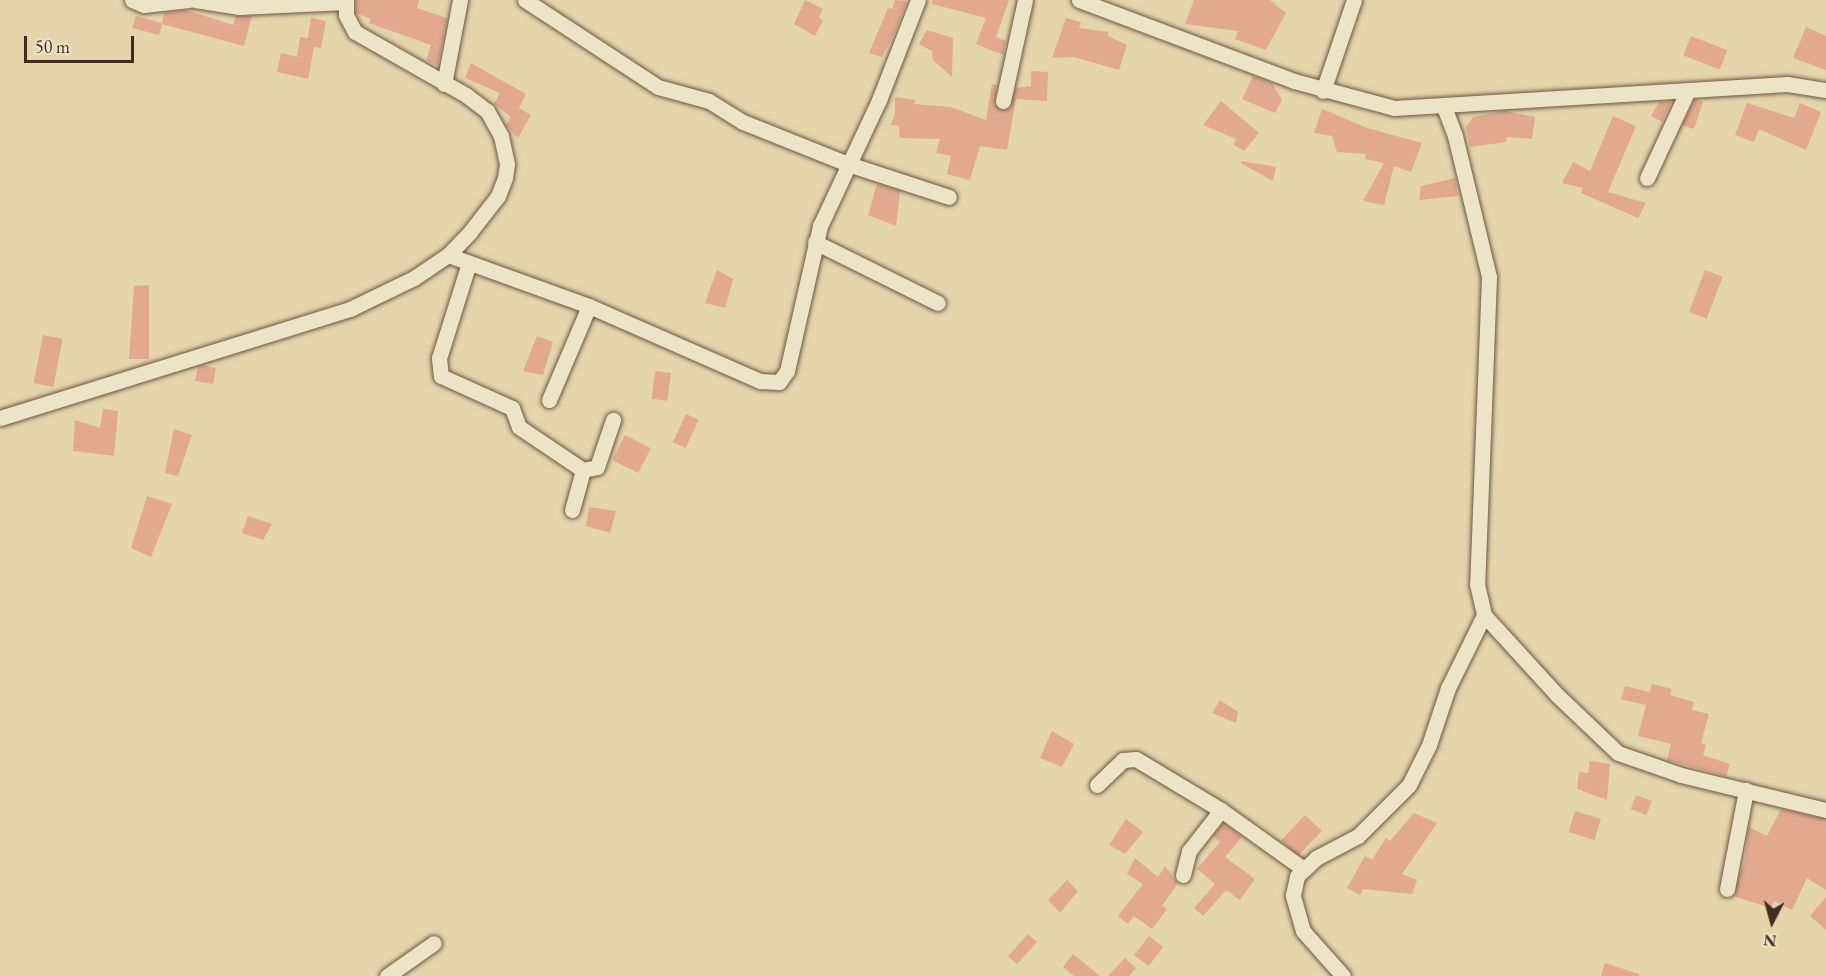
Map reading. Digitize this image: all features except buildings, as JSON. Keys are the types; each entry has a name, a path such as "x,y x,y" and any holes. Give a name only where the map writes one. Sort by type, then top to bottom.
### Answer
{"street":[{"path":"132,0 144,5 189,0"},
{"path":"0,418 325,318 385,293 448,255 498,196 507,164 501,136 487,111 355,32 346,15 346,1 238,7 195,0"},
{"path":"444,84 460,0"},
{"path":"525,0 658,87 709,101 743,122 848,164 949,197"},
{"path":"448,255 589,306 760,381 779,382 787,371 815,242 848,164 879,100 918,0"},
{"path":"1003,101 1025,0"},
{"path":"1079,0 1323,91 1394,108 1444,107 1803,84 1826,90"},
{"path":"1323,91 1354,0"},
{"path":"1647,178 1688,90"},
{"path":"1444,107 1455,136 1489,277 1477,584 1484,615 1557,695 1618,753 1681,775 1826,810"},
{"path":"815,242 938,303"},
{"path":"469,262 440,358 441,376 512,408 519,427 583,470 597,467 613,420"},
{"path":"549,400 589,306"},
{"path":"572,510 583,470"},
{"path":"1343,976 1300,924 1293,895 1302,868 1358,836 1408,785 1428,745 1448,688 1484,615"},
{"path":"1097,785 1123,760 1136,759 1221,810 1302,868"},
{"path":"1726,889 1746,790"},
{"path":"1183,875 1189,850 1221,810"},
{"path":"387,976 434,943"}]}
